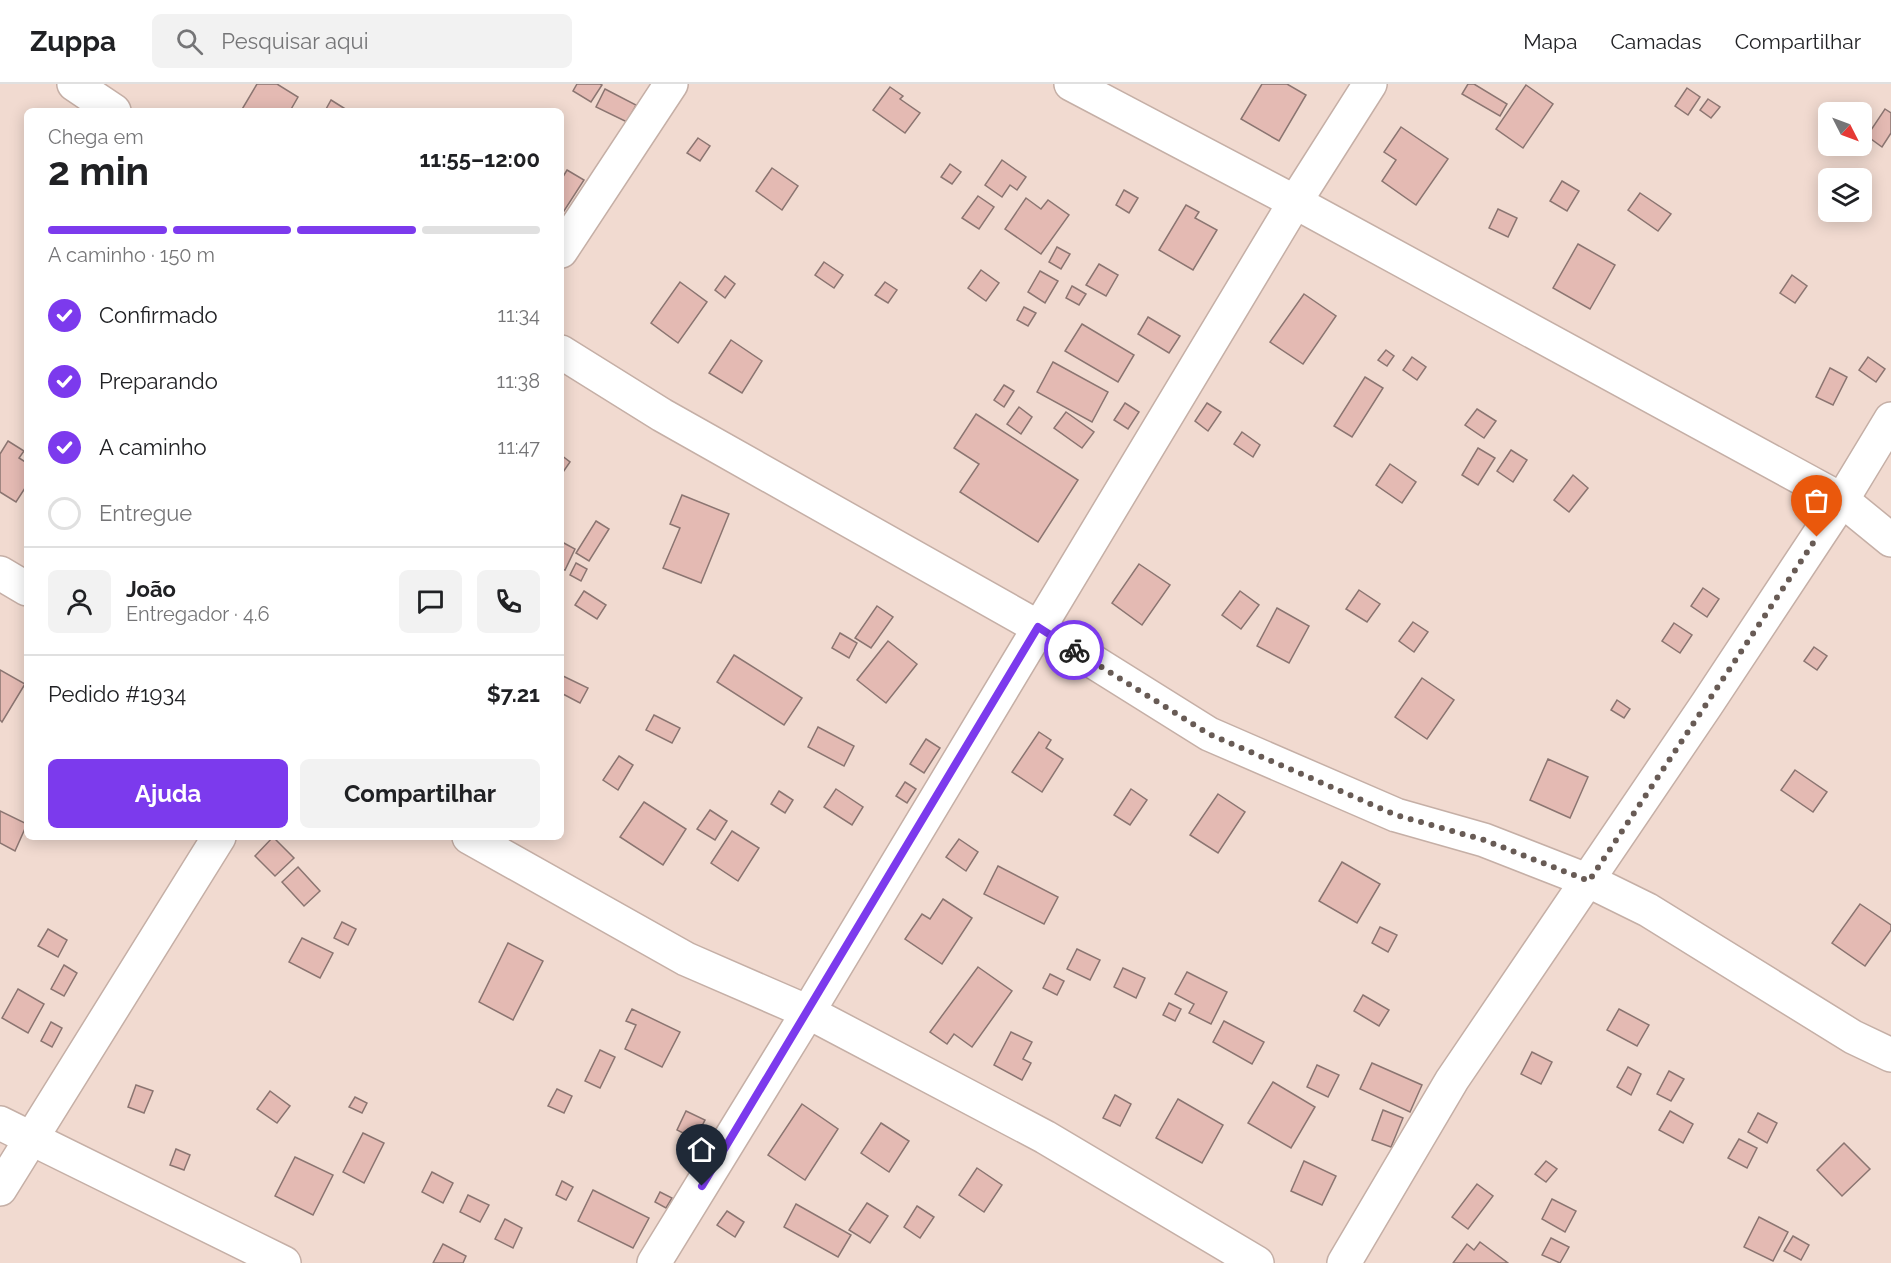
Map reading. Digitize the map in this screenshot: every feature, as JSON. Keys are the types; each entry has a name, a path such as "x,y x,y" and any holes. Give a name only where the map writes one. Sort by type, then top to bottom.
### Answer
{"street":[{"path":"74,84 110,108"},
{"path":"564,246 671,84"},
{"path":"1071,84 1295,202 1842,500 1891,540"},
{"path":"654,1263 808,1012 1295,202 1370,84"},
{"path":"564,354 662,415 1038,627 1209,734 1396,815 1484,840 1589,881 1648,910 1853,1037 1891,1055"},
{"path":"1344,1263 1452,1080 1589,881 1842,500 1891,418"},
{"path":"0,573 24,586"},
{"path":"0,1189 217,840"},
{"path":"474,840 686,959 808,1012 1045,1137 1257,1263"},
{"path":"0,1123 284,1263"}],"building":[{"path":"257,84 277,84 298,97 292,108 243,108"},
{"path":"577,84 602,85 591,102 573,91"},
{"path":"1262,84 1287,84 1306,95 1279,141 1241,119"},
{"path":"1468,84 1474,84 1507,104 1500,116 1462,94"},
{"path":"1526,85 1553,104 1523,148 1496,129"},
{"path":"890,87 903,96 900,99 920,113 905,133 873,110"},
{"path":"1687,88 1700,97 1688,115 1675,106"},
{"path":"605,89 636,105 627,122 596,107"},
{"path":"1708,99 1720,107 1711,118 1700,110"},
{"path":"331,100 344,108 327,108"},
{"path":"1885,109 1891,113 1891,133 1882,147 1872,140 1872,128"},
{"path":"1401,127 1448,159 1416,205 1382,181 1396,160 1384,152"},
{"path":"698,138 710,146 700,161 687,153"},
{"path":"1002,160 1026,177 1017,190 1010,185 1002,197 985,185"},
{"path":"950,164 961,172 952,184 941,177"},
{"path":"772,168 798,186 782,210 756,191"},
{"path":"567,170 584,180 564,211 564,175"},
{"path":"1562,181 1579,191 1567,211 1550,201"},
{"path":"1124,190 1138,198 1129,213 1116,205"},
{"path":"1640,193 1671,214 1658,231 1628,210"},
{"path":"978,196 994,207 979,229 962,218"},
{"path":"1026,198 1041,209 1048,200 1069,215 1041,254 1005,229"},
{"path":"1186,205 1199,212 1195,218 1217,230 1193,270 1159,250"},
{"path":"1498,209 1517,218 1508,237 1489,228"},
{"path":"1578,244 1615,265 1590,309 1553,288"},
{"path":"1057,247 1070,254 1061,269 1049,262"},
{"path":"824,262 843,275 834,288 815,275"},
{"path":"1099,264 1118,275 1106,296 1086,285"},
{"path":"981,270 999,283 986,301 968,288"},
{"path":"1040,271 1058,281 1045,303 1028,292"},
{"path":"1792,275 1807,286 1795,303 1780,293"},
{"path":"725,276 735,284 725,298 715,290"},
{"path":"680,282 707,302 678,343 651,323"},
{"path":"885,282 897,290 888,303 875,295"},
{"path":"1072,286 1086,294 1079,305 1066,298"},
{"path":"1304,294 1336,316 1303,364 1270,342"},
{"path":"1024,307 1036,313 1028,326 1017,320"},
{"path":"1148,317 1180,336 1169,353 1138,334"},
{"path":"1082,324 1134,355 1118,382 1065,351"},
{"path":"731,340 762,361 742,393 709,373"},
{"path":"1386,350 1394,356 1387,366 1378,360"},
{"path":"1412,357 1426,367 1417,380 1403,370"},
{"path":"1868,357 1885,369 1876,382 1859,370"},
{"path":"1053,362 1108,392 1092,422 1037,392"},
{"path":"1830,368 1847,377 1833,405 1816,397"},
{"path":"1365,377 1383,388 1352,437 1334,426"},
{"path":"1004,385 1014,391 1004,407 994,400"},
{"path":"1125,403 1139,412 1128,429 1114,420"},
{"path":"1207,403 1221,412 1208,431 1195,421"},
{"path":"1019,407 1032,417 1021,434 1007,424"},
{"path":"1477,409 1496,421 1484,438 1465,425"},
{"path":"1066,412 1094,432 1082,448 1054,428"},
{"path":"976,414 1078,480 1038,542 960,492 979,464 954,448"},
{"path":"1242,432 1260,445 1253,457 1234,444"},
{"path":"8,441 24,451 19,458 24,461 24,490 16,502 0,492 0,454"},
{"path":"1478,448 1495,458 1478,485 1462,475"},
{"path":"1511,450 1527,460 1513,482 1497,471"},
{"path":"564,457 570,462 564,471"},
{"path":"1390,464 1416,482 1402,503 1376,485"},
{"path":"1573,475 1588,488 1569,512 1554,500"},
{"path":"682,495 729,514 701,583 663,568 680,528 670,524"},
{"path":"596,521 609,529 589,561 576,553"},
{"path":"564,543 575,549 564,570"},
{"path":"576,563 587,569 581,581 570,575"},
{"path":"1139,564 1170,585 1142,625 1112,603"},
{"path":"1703,588 1719,599 1707,617 1691,606"},
{"path":"1359,590 1380,604 1367,622 1346,609"},
{"path":"584,591 606,605 597,619 575,605"},
{"path":"1240,591 1259,605 1241,629 1222,615"},
{"path":"877,606 893,617 871,648 855,638"},
{"path":"1277,608 1309,626 1289,663 1257,646"},
{"path":"1413,622 1428,632 1414,652 1399,641"},
{"path":"1674,623 1692,635 1680,653 1662,641"},
{"path":"840,633 857,643 849,658 832,648"},
{"path":"888,641 917,664 886,703 857,680"},
{"path":"1814,647 1827,656 1817,670 1804,661"},
{"path":"734,655 802,698 784,725 717,682"},
{"path":"0,670 24,683 24,686 2,722 0,720"},
{"path":"564,676 588,688 580,703 564,695"},
{"path":"1422,678 1454,700 1427,739 1395,717"},
{"path":"1617,700 1630,709 1624,718 1611,710"},
{"path":"654,715 680,728 672,743 646,730"},
{"path":"818,727 854,746 844,766 808,747"},
{"path":"1039,732 1051,740 1046,748 1063,759 1042,792 1012,772"},
{"path":"926,739 940,748 924,773 910,764"},
{"path":"619,756 633,765 618,790 603,780"},
{"path":"1548,759 1588,777 1570,818 1530,800"},
{"path":"1795,770 1827,792 1813,812 1781,790"},
{"path":"905,782 916,789 907,803 896,796"},
{"path":"836,789 863,807 852,825 824,807"},
{"path":"1131,789 1147,800 1130,825 1114,815"},
{"path":"779,791 793,800 785,813 771,804"},
{"path":"1218,794 1245,812 1218,853 1190,835"},
{"path":"644,802 686,829 663,865 620,837"},
{"path":"710,810 727,821 715,840 697,829"},
{"path":"0,811 24,823 24,831 15,851 0,843"},
{"path":"732,831 759,848 738,881 711,863"},
{"path":"959,839 978,852 966,871 946,857"},
{"path":"270,840 276,840 294,858 275,876 255,856"},
{"path":"1342,862 1380,884 1357,923 1319,901"},
{"path":"998,866 1058,897 1044,924 984,894"},
{"path":"298,867 320,891 304,906 282,882"},
{"path":"943,899 972,918 942,964 905,939 922,914 930,919"},
{"path":"1860,904 1891,925 1891,930 1865,966 1832,943"},
{"path":"342,922 356,929 348,945 334,938"},
{"path":"1380,927 1397,935 1388,952 1372,943"},
{"path":"48,929 67,940 58,957 38,946"},
{"path":"302,938 333,953 320,978 289,962"},
{"path":"508,943 543,961 513,1020 479,1002"},
{"path":"1077,949 1100,960 1090,980 1067,969"},
{"path":"64,965 77,973 64,996 51,989"},
{"path":"978,967 1012,991 972,1047 954,1034 947,1044 930,1032"},
{"path":"1123,968 1145,978 1136,998 1114,987"},
{"path":"1187,972 1227,992 1211,1024 1189,1013 1194,1004 1175,994"},
{"path":"1050,974 1064,981 1057,995 1043,988"},
{"path":"18,989 44,1004 28,1033 2,1018"},
{"path":"1363,995 1389,1010 1379,1026 1354,1011"},
{"path":"1169,1003 1181,1009 1175,1021 1163,1015"},
{"path":"632,1009 680,1032 662,1067 625,1049 636,1025 626,1021"},
{"path":"1619,1009 1649,1025 1637,1046 1607,1030"},
{"path":"1224,1021 1264,1042 1252,1064 1213,1042"},
{"path":"51,1022 62,1028 52,1047 41,1041"},
{"path":"1011,1032 1032,1042 1023,1059 1031,1063 1022,1080 994,1065"},
{"path":"600,1050 615,1057 600,1088 585,1081"},
{"path":"1532,1052 1552,1062 1541,1084 1521,1074"},
{"path":"1372,1063 1422,1085 1410,1112 1360,1089"},
{"path":"1317,1065 1339,1075 1328,1097 1307,1087"},
{"path":"1628,1067 1641,1074 1631,1095 1617,1087"},
{"path":"1669,1071 1684,1079 1671,1101 1657,1094"},
{"path":"1273,1082 1315,1107 1291,1148 1248,1123"},
{"path":"136,1085 153,1091 144,1113 128,1107"},
{"path":"557,1089 572,1096 564,1113 548,1106"},
{"path":"270,1091 290,1106 277,1123 257,1109"},
{"path":"1115,1095 1131,1104 1120,1126 1103,1118"},
{"path":"355,1097 367,1103 362,1113 349,1107"},
{"path":"1178,1099 1223,1125 1202,1163 1156,1138"},
{"path":"802,1104 838,1129 805,1180 768,1155"},
{"path":"1383,1110 1403,1118 1391,1147 1372,1140"},
{"path":"686,1111 705,1120 695,1139 677,1130"},
{"path":"1670,1111 1693,1124 1683,1143 1659,1130"},
{"path":"1758,1113 1777,1123 1767,1143 1748,1132"},
{"path":"881,1123 909,1141 889,1172 861,1153"},
{"path":"363,1133 384,1143 364,1183 343,1172"},
{"path":"1739,1139 1757,1148 1747,1168 1728,1158"},
{"path":"1844,1143 1870,1169 1842,1196 1817,1170"},
{"path":"176,1149 190,1155 184,1170 170,1165"},
{"path":"295,1157 333,1175 313,1215 275,1196"},
{"path":"1304,1161 1336,1176 1322,1205 1291,1191"},
{"path":"1546,1161 1557,1169 1546,1182 1535,1174"},
{"path":"977,1168 1002,1185 984,1212 959,1195"},
{"path":"432,1172 453,1183 443,1203 422,1192"},
{"path":"562,1181 573,1187 566,1200 556,1195"},
{"path":"1477,1184 1493,1196 1468,1229 1452,1217"},
{"path":"593,1190 649,1218 633,1248 578,1221"},
{"path":"660,1192 672,1198 666,1208 655,1202"},
{"path":"468,1195 489,1205 480,1222 460,1212"},
{"path":"1552,1199 1576,1211 1565,1232 1542,1219"},
{"path":"867,1203 888,1216 870,1243 849,1230"},
{"path":"796,1204 851,1235 838,1257 784,1227"},
{"path":"917,1206 934,1217 920,1238 904,1227"},
{"path":"727,1211 744,1222 735,1237 717,1225"},
{"path":"1759,1217 1788,1232 1773,1261 1744,1247"},
{"path":"505,1219 522,1228 513,1248 495,1239"},
{"path":"1793,1236 1809,1245 1801,1260 1784,1251"},
{"path":"1551,1238 1569,1247 1560,1263 1542,1255"},
{"path":"1480,1242 1508,1263 1453,1263 1467,1244 1474,1250"},
{"path":"443,1244 466,1256 463,1263 433,1263"}],"way so far":[{"path":"1074,650 1209,734 1396,815 1484,840 1589,881 1817,537"}],"route":[{"path":"702,1186 1038,627 1074,650"}]}
